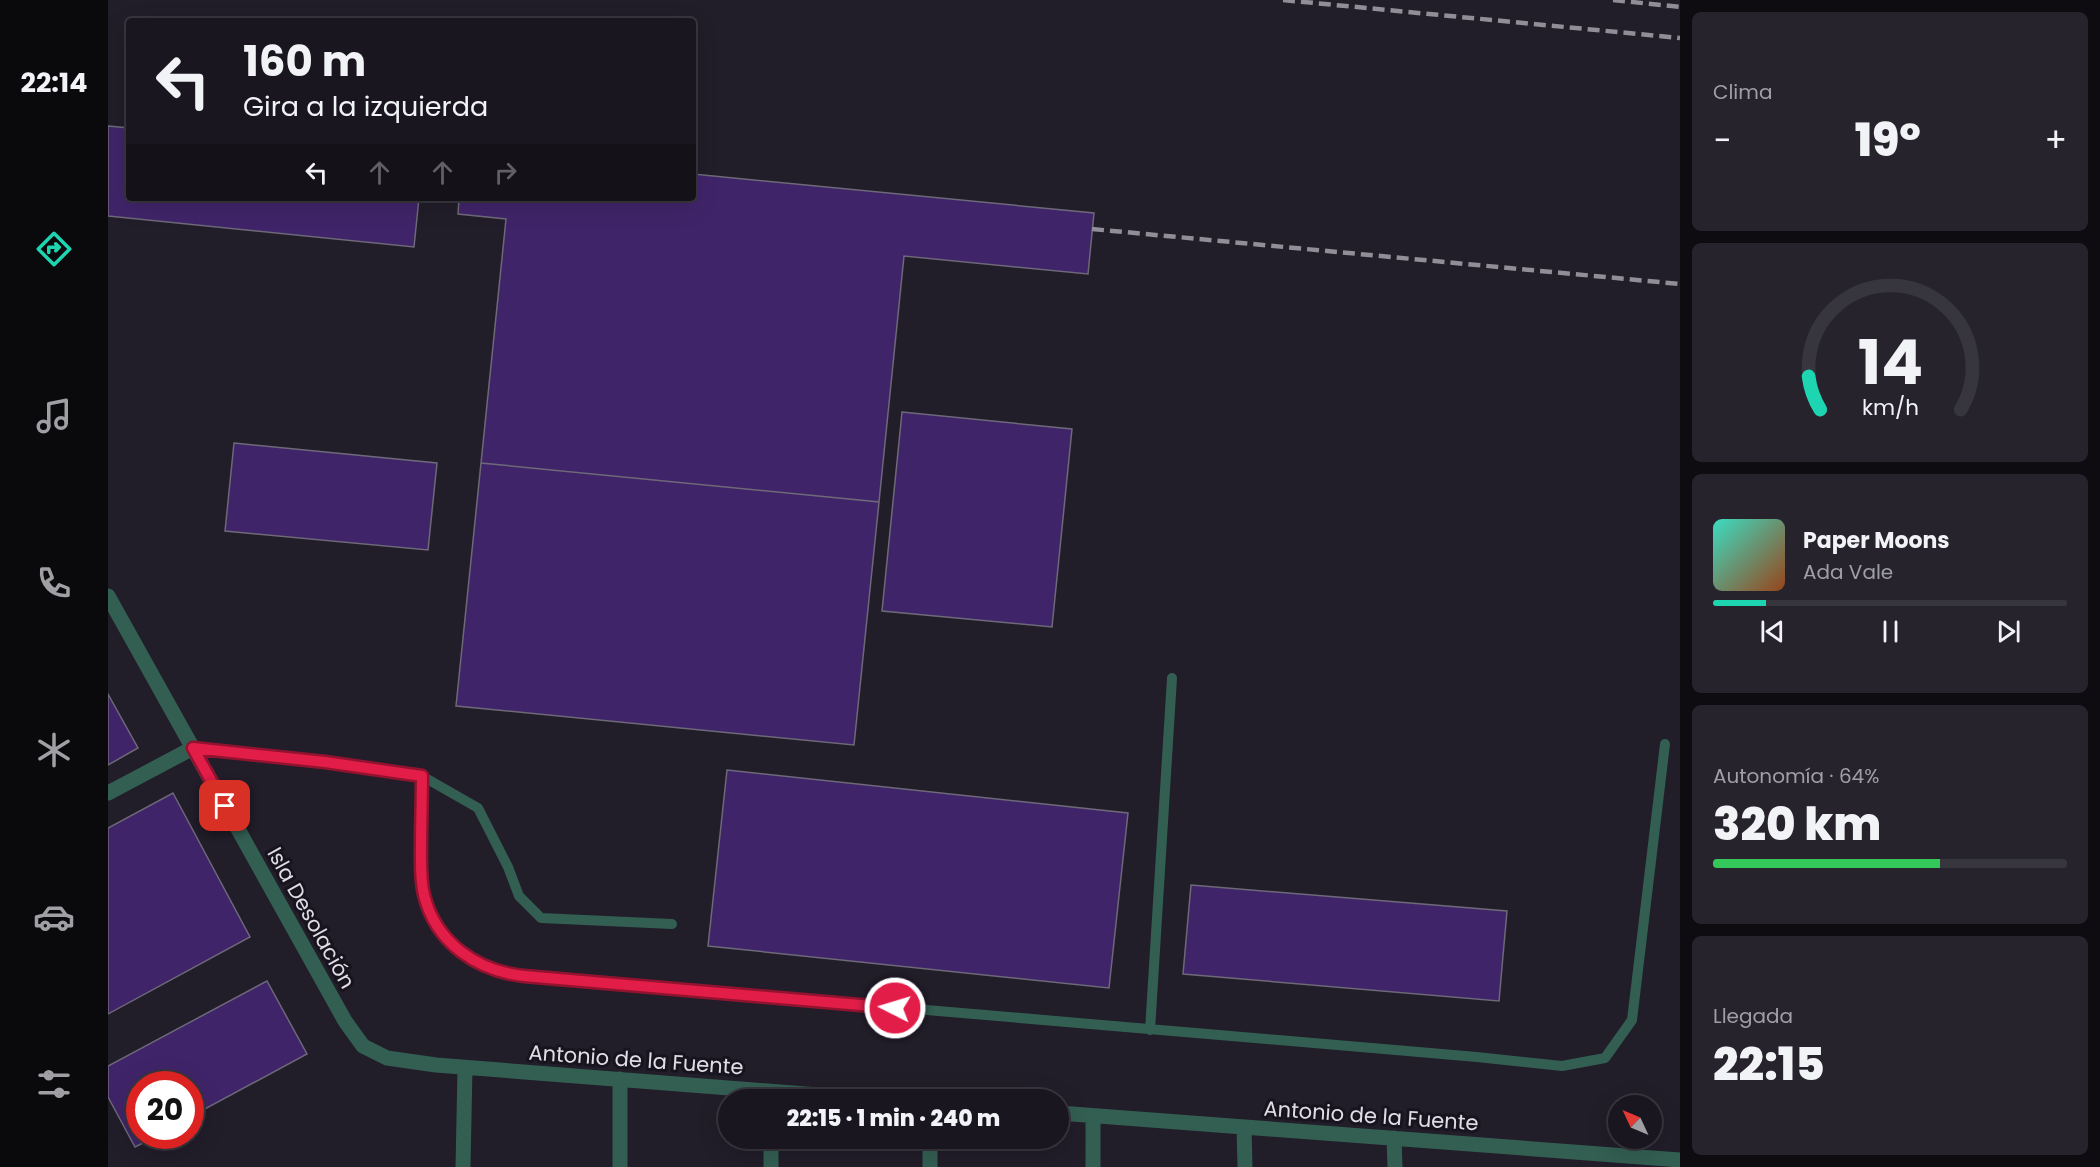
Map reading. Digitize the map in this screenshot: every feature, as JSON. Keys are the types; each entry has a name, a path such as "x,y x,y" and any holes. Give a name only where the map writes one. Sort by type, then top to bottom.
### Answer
{"street":[{"name":"Isla Desolación","path":"108,596 345,1021 363,1046 387,1058"},
{"path":"108,793 193,748"},
{"name":"Antonio de la Fuente","path":"387,1058 465,1068 620,1079 718,1089"},
{"path":"463,1167 465,1068"},
{"path":"620,1079 620,1167"},
{"name":"Antonio de la Fuente","path":"1069,1114 1680,1160"},
{"path":"1093,1116 1093,1167"},
{"path":"1244,1127 1245,1167"},
{"path":"1394,1138 1395,1167"},
{"path":"771,1149 771,1167"},
{"path":"930,1149 930,1167"},
{"path":"1557,1151 1557,1167"}],"lane":[{"path":"1150,1030 1172,678"},
{"path":"422,776 421,874 430,914 454,947 486,968 505,974 1562,1066 1605,1059 1632,1020 1665,744"},
{"path":"193,748 325,762 422,776 478,808 508,867 519,896 541,918 672,924"}],"building":[{"path":"108,126 126,128 126,201 419,201 414,247 108,216"},
{"path":"696,174 1094,213 1088,274 904,256 879,502 481,463 506,219 458,214 459,201 696,201"},
{"path":"902,412 1072,429 1052,627 882,611"},
{"path":"234,443 437,463 428,550 225,531"},
{"path":"481,463 879,502 854,745 456,706"},
{"path":"108,694 138,748 108,765"},
{"path":"727,770 1128,813 1109,988 708,946"},
{"path":"173,793 250,937 108,1014 108,828"},
{"path":"1191,885 1507,911 1499,1001 1183,974"},
{"path":"267,981 307,1054 204,1109 204,1071 126,1071 126,1130 108,1097 108,1066"}],"railway":[{"path":"1283,0 1680,38"},
{"path":"1613,0 1680,7"},
{"path":"1092,229 1680,284"}],"route":[{"path":"225,806 193,748 325,762 422,776 421,874 430,914 454,947 486,968 505,974 524,976 895,1008"}]}
